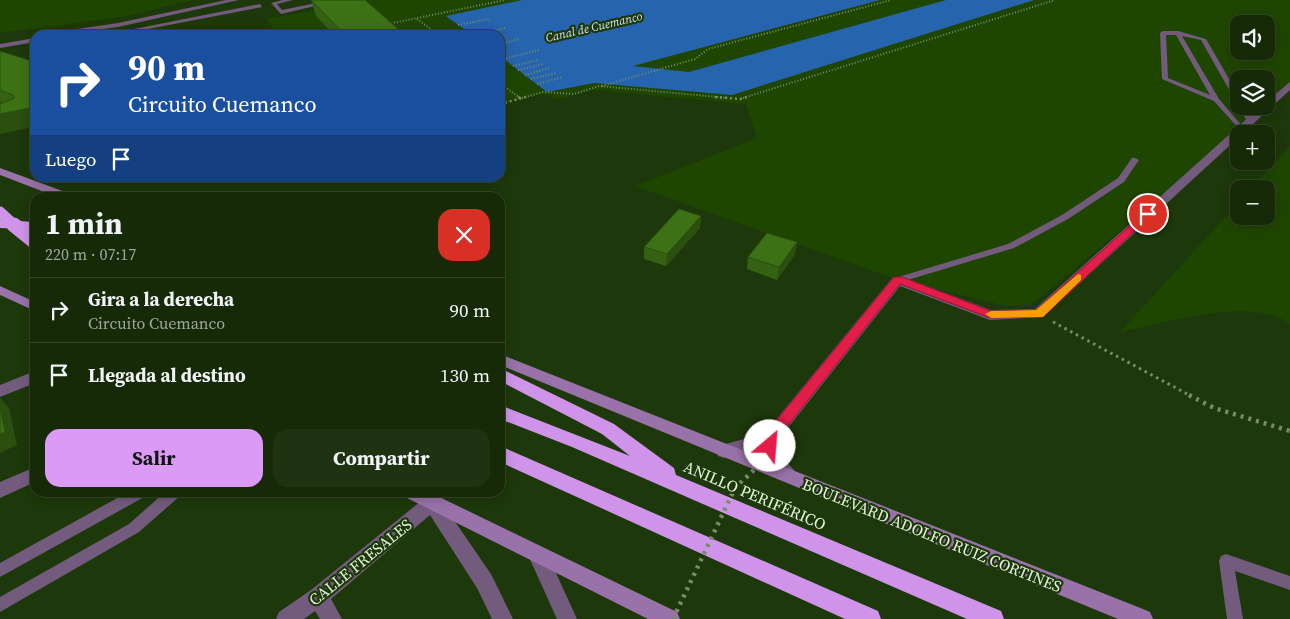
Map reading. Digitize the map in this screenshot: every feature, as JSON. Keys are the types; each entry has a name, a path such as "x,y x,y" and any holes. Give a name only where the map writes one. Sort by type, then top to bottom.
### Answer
{"highway":[{"path":"0,212 30,239"},
{"path":"0,224 30,226"},
{"path":"505,377 608,429 686,488"},
{"name":"ANILLO PERIFÉRICO","path":"505,414 686,488 993,619"},
{"path":"505,456 870,619"}],"main road":[{"path":"0,171 56,192"},
{"path":"0,290 30,305"},
{"name":"BOULEVARD ADOLFO RUIZ CORTINES","path":"505,361 1142,619"},
{"path":"421,497 672,619"}],"street":[{"path":"86,30 168,12 206,0"},
{"path":"77,30 151,19 236,0"},
{"path":"0,40 30,37"},
{"path":"0,46 30,41"},
{"path":"1246,125 1290,85"},
{"path":"792,478 775,463 771,454 772,438 898,280 990,314 1038,314 1230,140"},
{"path":"0,392 30,379"},
{"path":"724,451 752,444 776,431"},
{"path":"0,490 30,476"},
{"path":"432,503 484,581 503,619"},
{"name":"CALLE FRESALES","path":"286,619 318,597 432,503"},
{"path":"538,555 567,619"},
{"path":"318,597 332,619"}],"lane":[{"path":"291,0 274,3 281,12 338,0"},
{"path":"305,0 311,6"},
{"path":"133,30 260,6"},
{"path":"1178,33 1216,100"},
{"path":"1230,87 1202,39 1178,33 1163,34 1164,79 1216,100 1246,125"},
{"path":"1243,115 1246,125"},
{"path":"898,280 1011,246 1065,217 1121,180 1135,160"},
{"path":"0,570 132,497"},
{"path":"0,605 134,528 169,497"},
{"path":"1235,619 1226,562 1290,583"}],"path":[{"path":"388,24 505,0"},
{"path":"505,102 543,92 574,94 695,59 708,50 891,0"},
{"path":"599,86 740,99 1055,0"},
{"path":"417,18 432,30"},
{"path":"458,25 489,19"},
{"path":"497,30 506,28"},
{"path":"505,43 519,39"},
{"path":"505,58 539,50"},
{"path":"513,66 538,60"},
{"path":"518,70 543,64"},
{"path":"524,75 550,68"},
{"path":"530,79 557,73"},
{"path":"537,84 563,78"},
{"path":"505,87 520,98"},
{"path":"1038,314 1214,408 1290,431"},
{"path":"672,619 735,488 775,450"}],"green space":[{"path":"0,0 193,0 128,16 0,33"},
{"path":"347,0 1290,0 1290,83 1275,97 1275,70 1230,70 1230,115 1256,115 1246,125 1230,125 1230,140 1031,305 1006,306 896,279 635,186 757,138 746,104 593,90 560,99 542,94 505,104 505,30 275,30 266,19 346,5"},
{"path":"1290,146 1290,324 1274,316 1254,312 1231,311 1183,318 1120,332 1230,212 1230,225 1275,225 1275,180 1259,180 1268,170 1275,170 1275,163"}],"water":[{"name":"Canal de Cuemanco","path":"522,0 880,0 633,66 689,72 946,0 1034,0 732,95 594,83 547,92 505,60 505,30 465,30 446,16"}],"building":[{"path":"311,0 365,0 399,30 340,30"},
{"path":"0,51 30,60 30,108 0,114 0,104 15,98 13,95 0,90"},
{"path":"679,209 701,216 667,254 644,247"},
{"path":"767,233 797,242 779,267 748,257"},
{"path":"0,408 5,432 0,434"}],"slow traffic":[{"path":"991,314 1038,314 1078,278"}],"route":[{"path":"770,446 776,431 898,280 990,314 1038,314 1148,214"}]}
